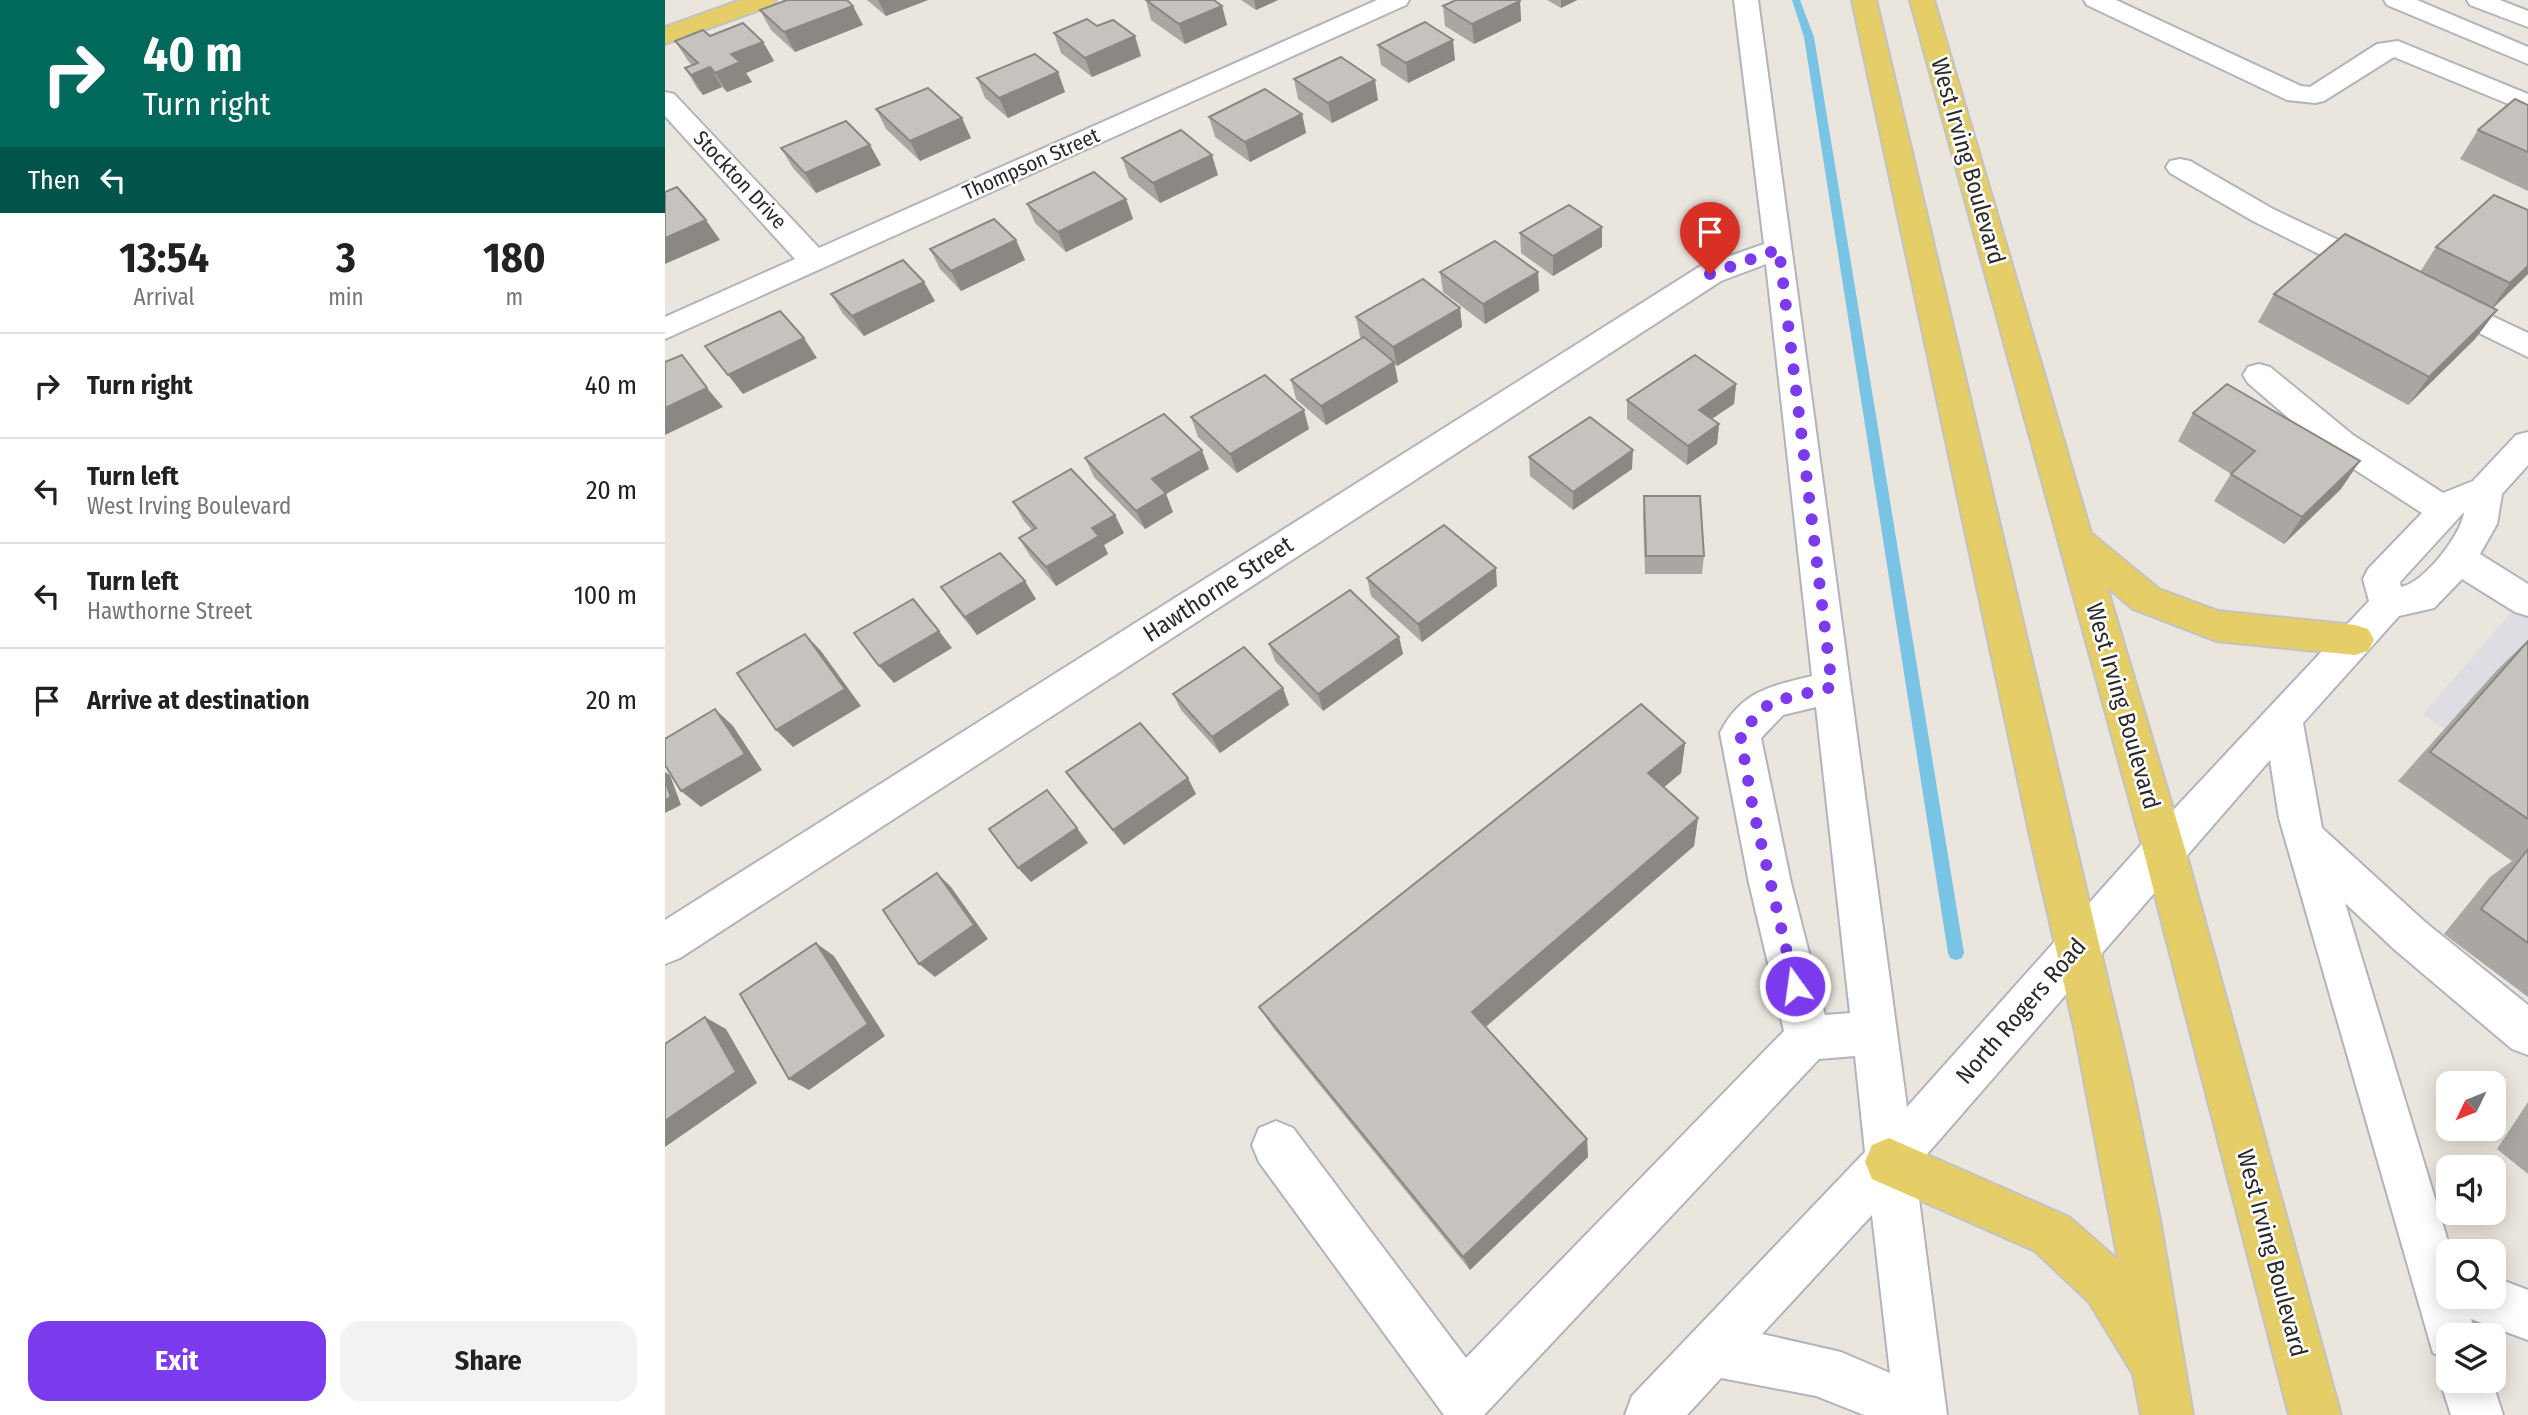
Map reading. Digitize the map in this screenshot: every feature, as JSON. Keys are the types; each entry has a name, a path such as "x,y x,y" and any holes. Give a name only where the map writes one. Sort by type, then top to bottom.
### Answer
{"main road":[{"path":"665,13 701,0"},
{"path":"665,36 764,0"},
{"path":"1864,0 2051,836 2079,945 2137,1222 2163,1393"},
{"name":"West Irving Boulevard","path":"1922,0 2164,849 2315,1415"},
{"path":"2075,540 2146,599 2216,626 2355,640"},
{"path":"1889,1161 2052,1234 2107,1284 2163,1393"}],"street":[{"name":"Thompson Street","path":"665,329 1397,0"},
{"path":"1746,0 1779,249 1921,1415"},
{"path":"2096,0 2296,94 2315,95 2386,49 2398,49 2528,104"},
{"path":"2396,0 2528,56"},
{"path":"2479,0 2528,20"},
{"name":"Stockton Drive","path":"665,100 814,261"},
{"path":"2180,167 2263,215 2528,346"},
{"name":"Hawthorne Street","path":"665,944 1710,274 1779,249"},
{"path":"2259,374 2341,444 2444,510"},
{"path":"2486,490 2480,524 2459,559 2421,598 2388,604 2381,579 2444,510 2452,503 2486,490 2528,443"},
{"path":"2459,559 2528,602"},
{"name":"North Rogers Road","path":"1651,1415 1889,1161 2164,849 2388,604"},
{"path":"1808,1038 1759,834 1740,733 1771,702 1832,687"},
{"path":"2283,719 2299,818 2436,1266"},
{"path":"2305,839 2410,936 2528,1032"},
{"path":"1276,1145 1470,1407 1808,1038 1873,1033"},
{"path":"2506,1307 2528,1315"},
{"path":"1710,1352 1807,1366 1886,1395 1912,1415"},
{"path":"2470,1393 2477,1415"}],"shaded area":[{"path":"2528,593 2528,785 2423,714"}],"building":[{"path":"787,0 847,0 853,6 784,32 760,10"},
{"path":"1146,0 1214,0 1222,6 1179,24"},
{"path":"1456,0 1520,1 1472,24 1443,6"},
{"path":"1087,19 1097,26 1113,20 1135,36 1085,58 1054,33"},
{"path":"1425,22 1453,40 1406,63 1378,45"},
{"path":"743,23 763,42 731,54 740,62 715,73 710,67 691,75 685,68 698,63 675,41 703,30 710,36"},
{"path":"1035,54 1058,72 999,98 977,78"},
{"path":"1341,57 1375,80 1328,103 1294,79"},
{"path":"928,88 962,118 910,141 876,109"},
{"path":"1265,89 1302,114 1245,142 1209,117"},
{"path":"2515,99 2528,105 2528,152 2478,130"},
{"path":"846,121 870,145 805,173 781,148"},
{"path":"1181,130 1212,155 1153,183 1122,158"},
{"path":"1094,172 1126,199 1058,232 1027,204"},
{"path":"677,187 706,220 665,238 665,192"},
{"path":"2494,195 2528,210 2528,266 2510,283 2436,247"},
{"path":"1569,205 1602,227 1553,256 1520,233"},
{"path":"994,219 1016,240 951,271 930,249"},
{"path":"2345,234 2497,310 2429,377 2274,294"},
{"path":"1495,241 1538,272 1483,304 1440,272"},
{"path":"903,260 924,282 852,316 831,294"},
{"path":"1423,279 1460,308 1393,347 1356,317"},
{"path":"780,311 804,338 728,375 705,346"},
{"path":"1364,337 1394,362 1321,406 1291,380"},
{"path":"682,355 707,388 665,408 665,362"},
{"path":"1695,355 1736,384 1699,410 1719,424 1688,446 1627,400"},
{"path":"1265,375 1304,410 1230,454 1191,417"},
{"path":"2227,384 2360,461 2302,517 2231,474 2255,451 2193,413"},
{"path":"1164,414 1202,450 1152,479 1166,493 1136,511 1085,458"},
{"path":"1590,417 1633,450 1573,492 1529,457"},
{"path":"1071,469 1115,515 1092,528 1099,536 1046,567 1019,538 1036,528 1013,502"},
{"path":"1644,496 1700,496 1704,556 1646,556"},
{"path":"1444,525 1496,568 1418,624 1367,578"},
{"path":"1000,553 1025,581 965,617 941,587"},
{"path":"1350,590 1399,637 1318,694 1269,644"},
{"path":"913,599 939,631 879,666 854,633"},
{"path":"805,634 845,689 776,730 737,673"},
{"path":"2528,641 2528,819 2430,752"},
{"path":"1244,647 1283,688 1212,737 1173,694"},
{"path":"1641,704 1685,743 1648,773 1698,818 1472,1012 1587,1139 1463,1257 1259,1007"},
{"path":"715,709 745,754 681,791 665,765 665,739"},
{"path":"1140,723 1188,778 1113,830 1066,772"},
{"path":"665,781 671,797 665,800"},
{"path":"1047,790 1077,828 1018,868 989,829"},
{"path":"2528,849 2528,943 2481,909"},
{"path":"937,873 974,925 919,964 883,910"},
{"path":"816,943 868,1024 789,1079 740,994"},
{"path":"705,1017 736,1072 665,1121 665,1044"}],"waterway":[{"path":"1796,0 1809,37 1956,953"}],"route":[{"path":"1710,274 1779,249 1832,687 1771,702 1740,733 1753,809 1795,986"}]}
